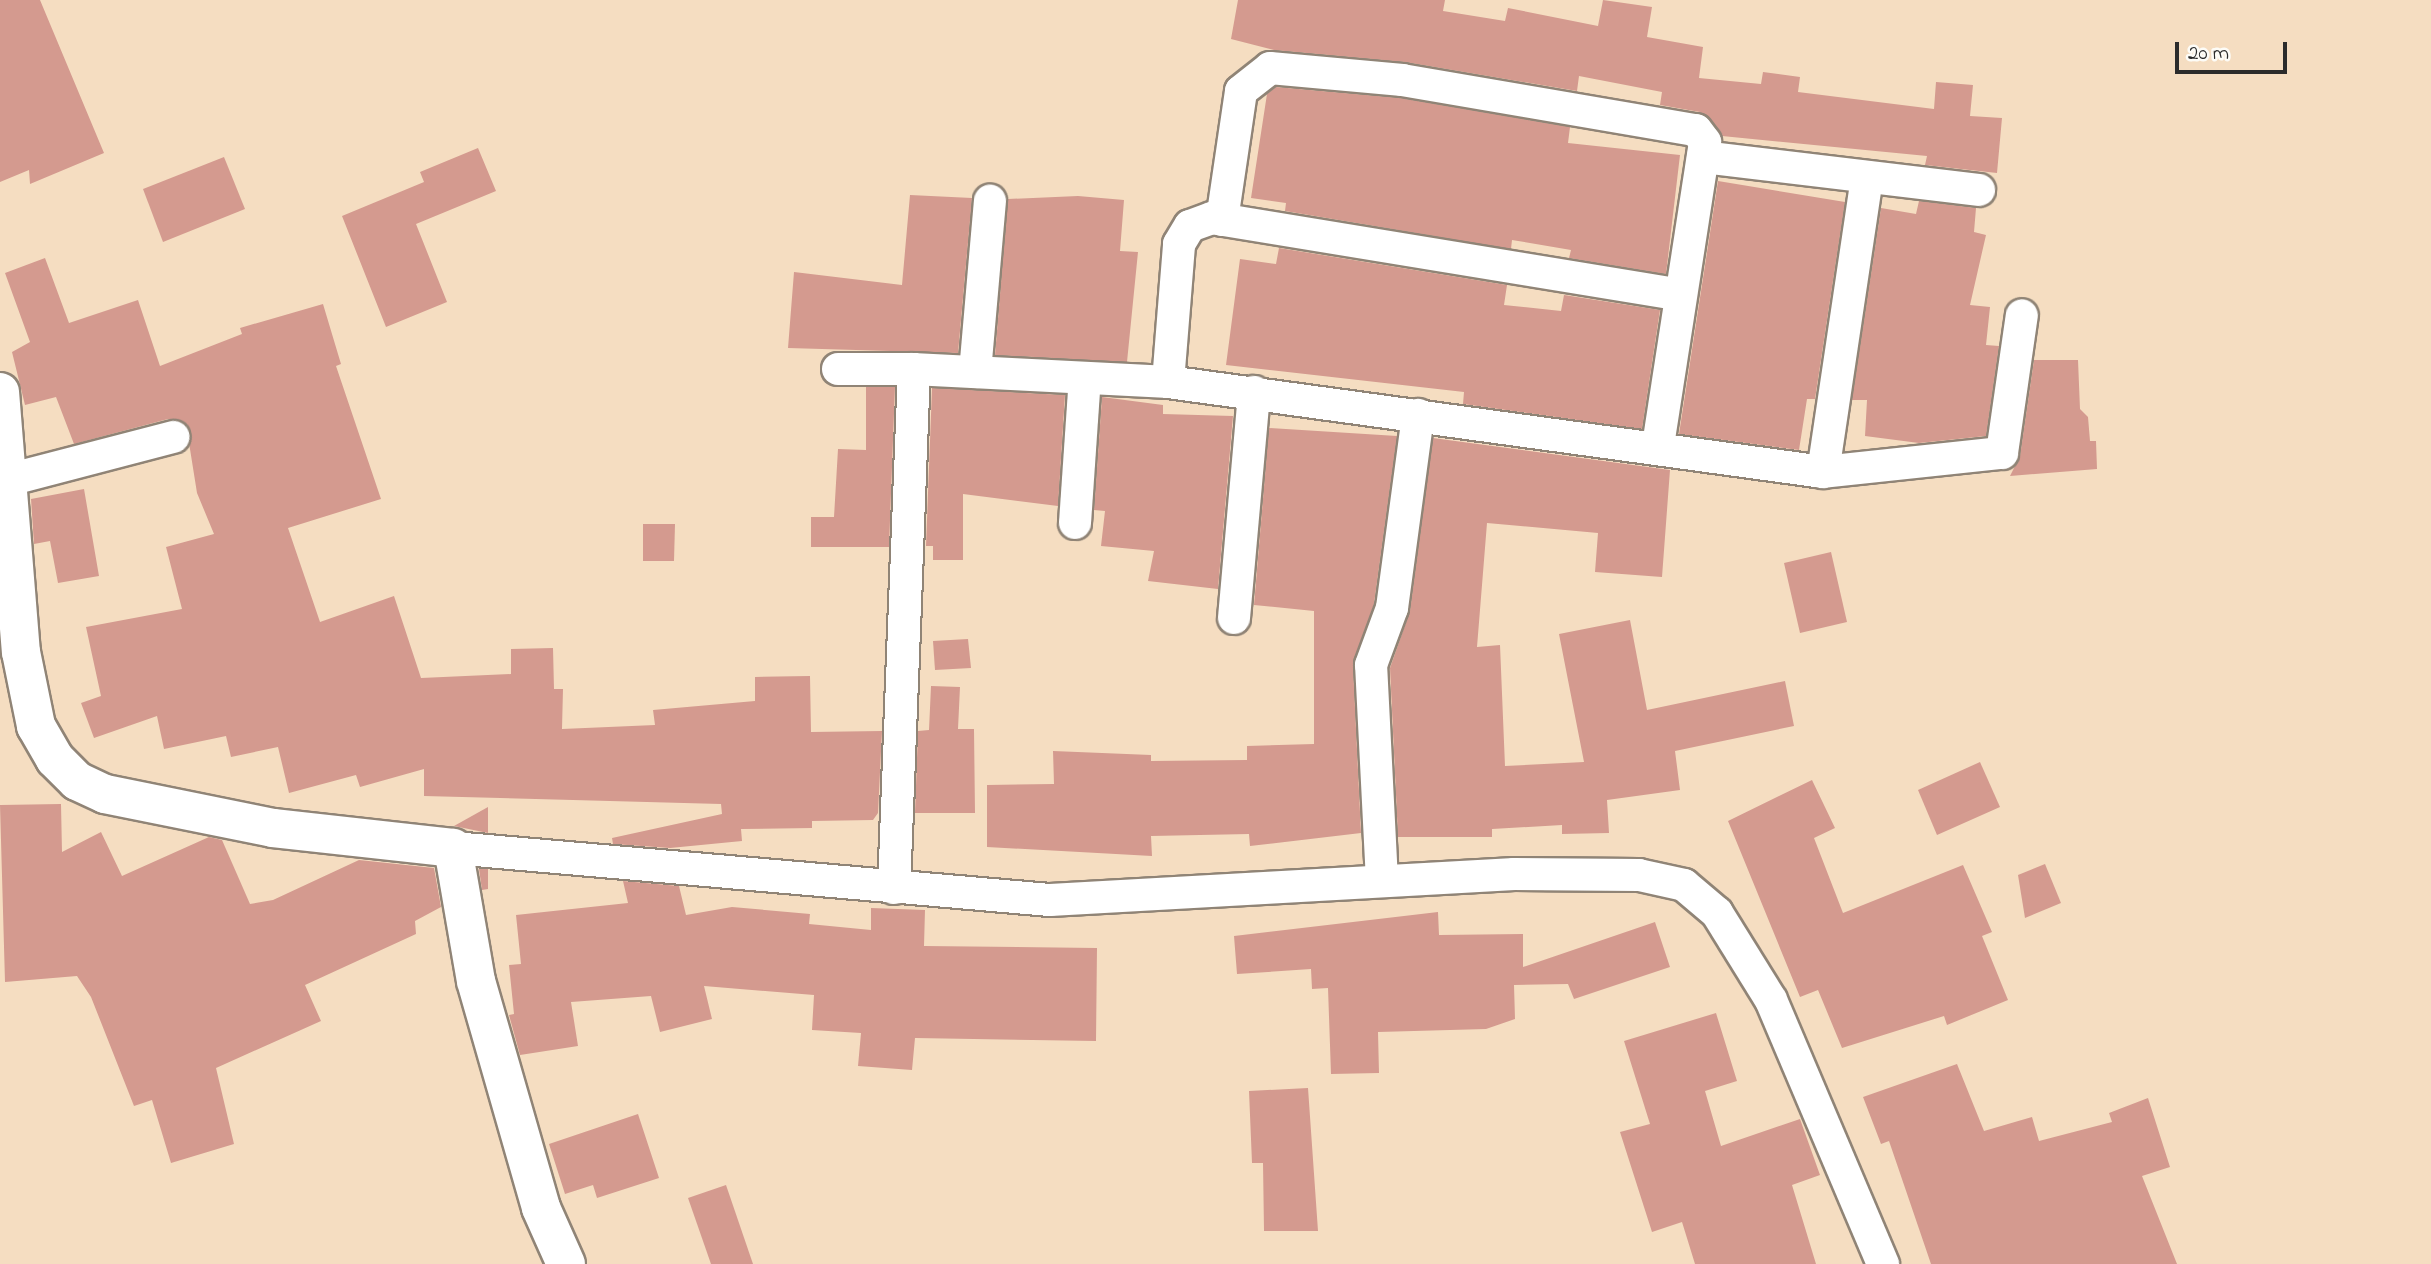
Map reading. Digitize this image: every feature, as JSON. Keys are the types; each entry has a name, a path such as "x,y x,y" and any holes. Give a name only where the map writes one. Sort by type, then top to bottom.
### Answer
{"street":[{"path":"1222,220 1241,91 1270,68 1402,80 1688,128 1705,142 1658,447"},
{"path":"1703,157 1979,190"},
{"path":"1823,472 1867,177"},
{"path":"975,372 990,201"},
{"path":"1168,382 1179,244 1190,226 1222,220 1680,295"},
{"path":"838,369 914,369 1168,382 1658,447 1823,472 2002,453 2022,315"},
{"path":"894,888 914,369"},
{"path":"1075,523 1086,378"},
{"path":"0,392 21,652 36,726 77,781 105,794 273,828 453,848 1050,900 1382,881 1639,875 1684,886 1717,913 1771,1000 1883,1264"},
{"path":"1234,618 1254,392"},
{"path":"1382,881 1371,665 1392,608 1419,415"},
{"path":"8,480 173,437"},
{"path":"453,848 476,981 541,1208 566,1264"}],"building":[{"path":"0,0 40,0 104,153 30,184 29,170 0,182"},
{"path":"1238,0 1445,0 1443,11 1505,21 1508,8 1598,26 1603,0 1652,7 1647,37 1703,47 1699,78 1761,84 1763,72 1800,77 1798,92 1934,109 1936,82 1973,85 1970,116 2002,118 1997,173 1925,165 1927,156 1722,136 1700,112 1660,105 1662,92 1579,76 1577,91 1405,62 1274,50 1231,39"},
{"path":"1276,87 1400,98 1570,127 1568,143 1680,155 1666,274 1569,258 1571,250 1512,240 1511,249 1285,211 1286,203 1251,198 1267,94"},
{"path":"478,148 496,191 416,224 447,302 386,327 342,216 424,182 420,172"},
{"path":"224,157 245,209 163,242 143,189"},
{"path":"1718,181 1845,202 1815,399 1807,399 1799,450 1679,434"},
{"path":"910,195 972,198 958,353 788,348 794,272 902,285"},
{"path":"1078,196 1124,200 1120,251 1138,252 1127,362 995,355 1008,199"},
{"path":"1919,201 1976,208 1974,232 1986,235 1970,305 1990,307 1986,345 1999,346 1986,436 1919,443 1865,436 1867,400 1852,400 1881,208 1916,214"},
{"path":"1279,248 1507,285 1504,305 1561,311 1564,295 1660,310 1642,429 1463,404 1464,392 1226,365 1240,259 1276,264"},
{"path":"45,258 69,323 138,300 160,366 242,334 240,328 323,304 341,364 336,366 381,499 288,528 320,622 394,596 421,678 511,674 511,649 553,648 554,689 563,689 562,729 655,725 653,710 755,701 755,677 810,676 811,732 882,731 878,813 873,820 812,821 812,828 741,829 742,841 670,848 613,844 612,838 722,814 721,804 424,796 424,769 360,787 356,775 289,793 278,747 231,757 226,736 164,749 157,716 94,738 81,703 101,696 86,627 182,609 166,547 214,534 197,493 186,424 168,419 74,444 56,397 25,405 12,352 30,342 5,273"},
{"path":"2034,360 2078,360 2080,409 2088,417 2090,441 2096,441 2097,469 2010,476 2020,456"},
{"path":"866,387 895,387 889,547 811,547 811,517 834,517 838,449 866,450"},
{"path":"932,388 1065,395 1058,506 963,494 963,560 933,560 933,546 926,546"},
{"path":"1102,397 1163,405 1163,414 1233,416 1218,589 1148,581 1154,551 1101,546 1105,511 1094,510"},
{"path":"1269,428 1397,436 1374,604 1353,665 1361,833 1250,846 1249,834 1151,836 1152,856 987,847 987,785 1054,784 1053,751 1151,755 1151,761 1247,760 1247,746 1314,744 1314,611 1254,605"},
{"path":"1433,438 1670,470 1662,577 1595,572 1598,533 1487,523 1477,647 1500,645 1505,766 1584,762 1559,634 1630,620 1647,710 1785,681 1794,726 1675,751 1680,790 1607,800 1609,833 1562,834 1562,825 1492,829 1492,837 1398,837 1390,668 1410,611"},
{"path":"84,489 99,576 58,583 50,541 34,544 31,499"},
{"path":"643,524 675,524 674,561 643,561"},
{"path":"1831,552 1847,622 1800,633 1784,563"},
{"path":"968,639 971,668 935,670 933,641"},
{"path":"931,686 960,687 958,729 974,729 975,813 915,813 918,731 929,730"},
{"path":"1980,762 2000,807 1937,835 1918,790"},
{"path":"1812,780 1835,828 1814,838 1843,913 1963,865 1992,932 1982,936 2008,1000 1947,1025 1944,1016 1842,1048 1818,990 1800,997 1728,821"},
{"path":"61,804 62,852 101,832 122,876 209,837 222,840 250,904 273,900 359,860 434,868 441,907 415,921 416,934 305,985 321,1021 216,1068 234,1144 171,1163 152,1100 134,1106 91,997 77,976 5,982 0,805"},
{"path":"488,807 488,833 454,826"},
{"path":"2045,864 2061,903 2025,918 2018,875"},
{"path":"479,869 488,869 488,889 482,890"},
{"path":"623,881 679,886 686,915 732,907 810,914 809,924 871,930 871,908 925,910 924,946 1097,948 1096,1041 915,1038 912,1070 858,1066 861,1033 812,1030 814,995 704,986 712,1019 660,1032 651,996 571,1002 578,1046 520,1055 509,1015 514,1014 509,965 521,964 516,915 628,903"},
{"path":"1438,912 1439,935 1523,934 1523,967 1655,922 1670,967 1574,999 1568,984 1514,985 1515,1019 1486,1029 1378,1032 1379,1073 1331,1074 1328,988 1312,989 1311,969 1237,974 1234,936"},
{"path":"1716,1013 1737,1081 1705,1091 1721,1146 1800,1119 1820,1175 1792,1185 1816,1264 1695,1264 1682,1222 1652,1232 1620,1132 1650,1124 1624,1041"},
{"path":"1957,1064 1984,1131 2032,1117 2039,1141 2112,1122 2109,1113 2148,1098 2170,1167 2142,1176 2177,1264 1931,1264 1889,1141 1881,1144 1863,1097"},
{"path":"1308,1088 1318,1231 1264,1231 1263,1163 1252,1163 1249,1091"},
{"path":"638,1114 659,1178 597,1198 593,1185 565,1194 549,1144"},
{"path":"726,1185 753,1264 711,1264 688,1198"}]}
